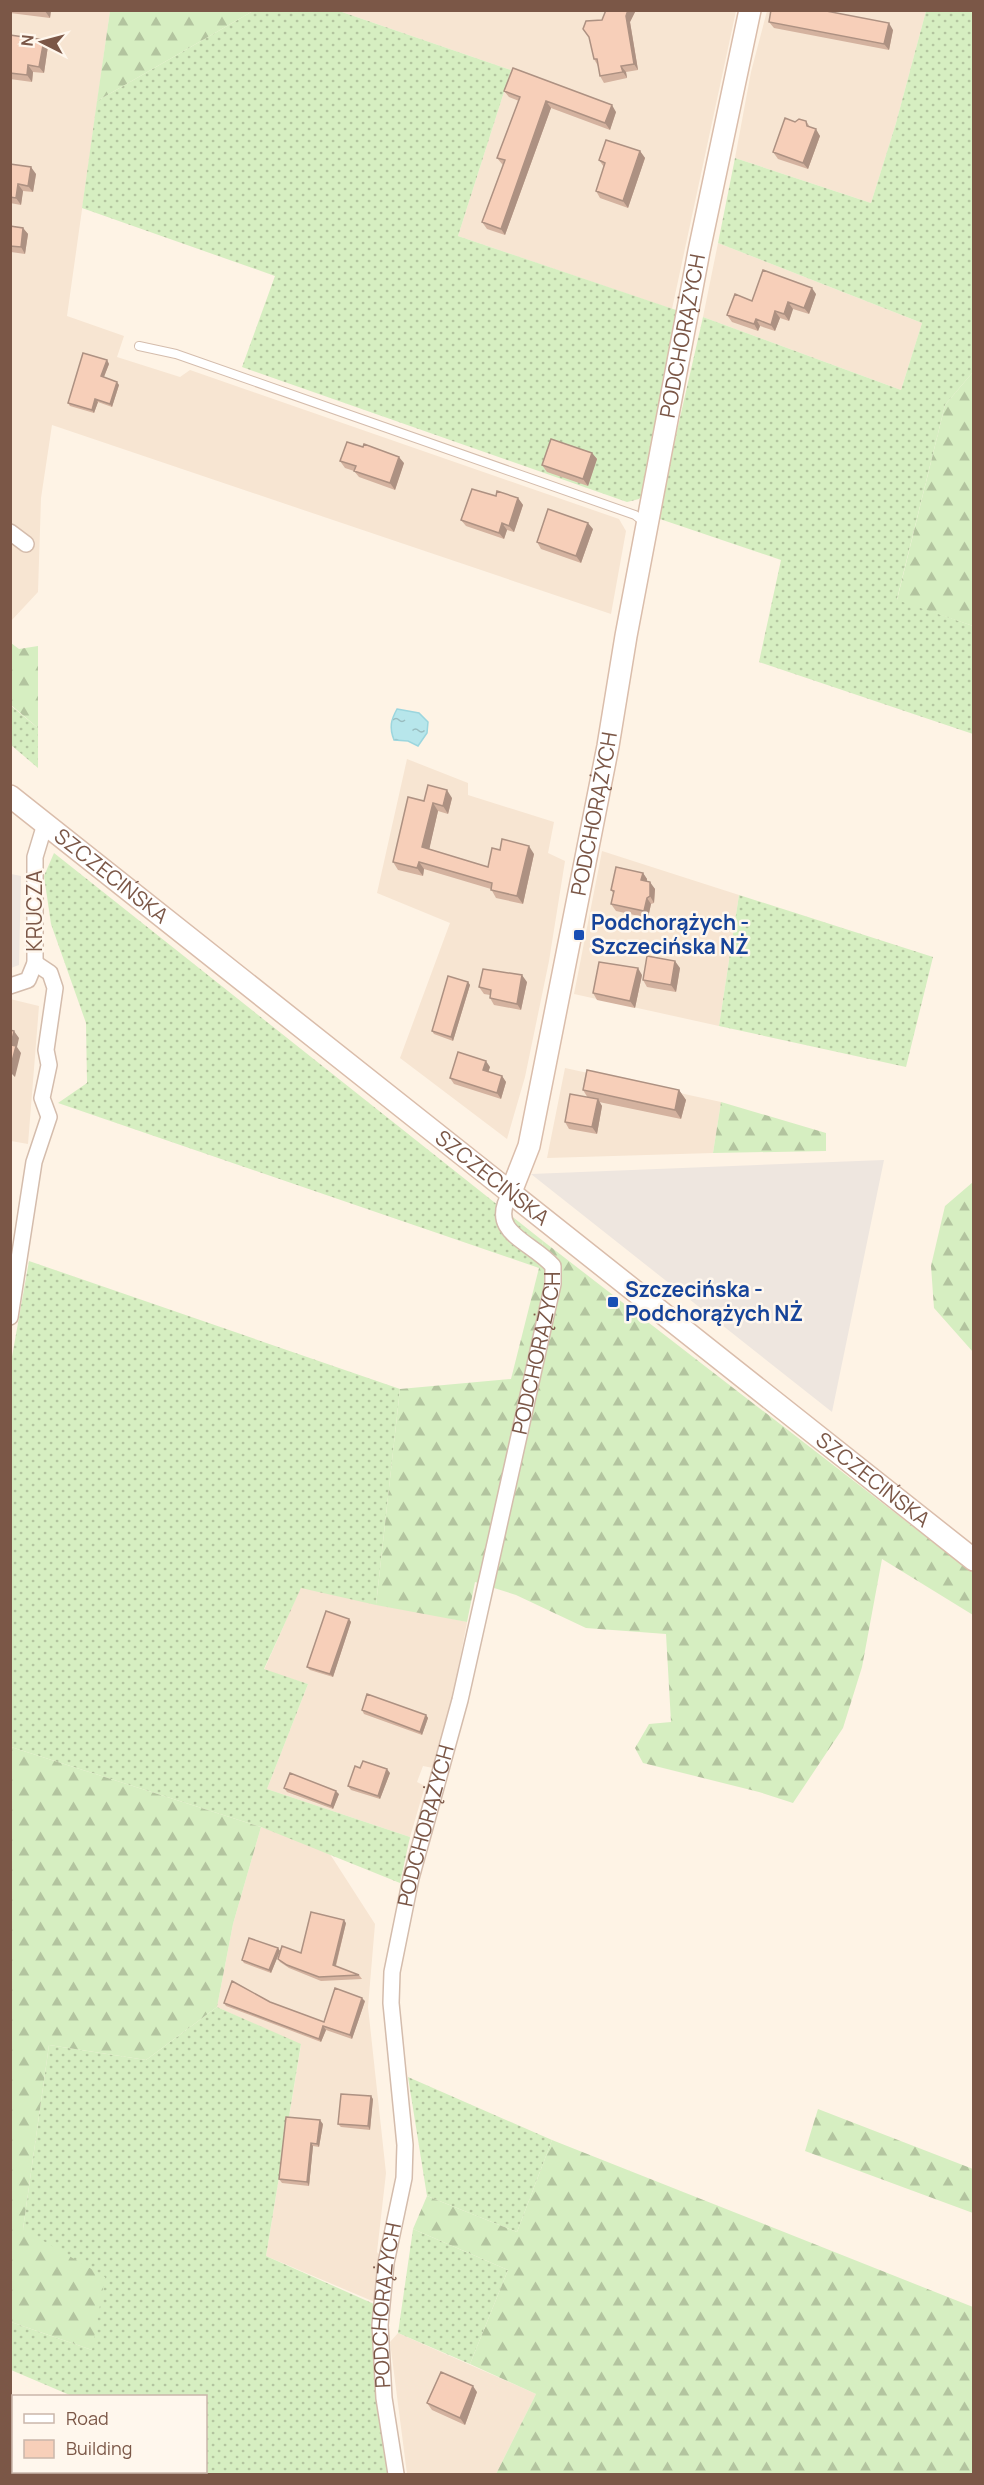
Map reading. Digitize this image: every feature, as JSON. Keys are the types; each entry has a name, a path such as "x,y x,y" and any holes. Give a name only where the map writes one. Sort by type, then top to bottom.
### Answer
{"main road":[{"name":"PODCHORĄŻYCH","path":"511,1192 530,1146 608,746 699,251 750,10"},
{"name":"SZCZECIŃSKA","path":"10,796 974,1560"}],"street":[{"path":"10,532 26,544"},
{"name":"KRUCZA","path":"10,986 28,980 34,963 35,857 45,824"},
{"path":"10,1317 34,1162 49,1117 42,1098 49,1065 46,1050 55,988 50,973 34,963"},
{"name":"PODCHORĄŻYCH","path":"396,2475 384,2398 380,2325 386,2263 404,2178 405,2145 391,2003 392,1972 411,1878 460,1700 553,1284 553,1266 505,1224 502,1211 511,1192"}],"lane":[{"path":"139,346 176,354 635,515 647,524"}],"shaded area":[{"path":"11,11 110,11 67,316 124,336 117,357 180,377 190,370 619,519 626,531 611,614 52,425 41,498 38,592 11,621"},
{"path":"339,11 736,11 672,309 458,236 511,70"},
{"path":"767,11 926,11 896,123 871,203 735,158 751,72"},
{"path":"718,243 922,323 901,390 703,317"},
{"path":"407,759 468,783 468,795 554,822 548,853 565,861 549,961 525,1077 507,1139 400,1058 450,923 377,893"},
{"path":"602,851 739,895 719,1026 574,994"},
{"path":"11,874 21,876 19,965 11,968"},
{"path":"10,999 39,1006 28,1144 11,1141"},
{"path":"565,1068 721,1102 713,1153 547,1158"},
{"path":"884,1160 832,1412 531,1174"},
{"path":"301,1587 467,1622 452,1701 433,1768 423,1766 417,1782 425,1786 410,1837 267,1789 308,1684 264,1670"},
{"path":"261,1827 328,1851 375,1924 368,2007 386,2173 377,2252 381,2257 377,2303 266,2256 301,2045 217,2007 233,1924"},
{"path":"398,2333 536,2394 496,2474 407,2474 390,2342"}],"green space":[{"path":"110,10 253,11 97,101"},
{"path":"253,11 339,11 511,70 458,236 679,311 644,493 639,499 627,502 242,367 275,276 82,208 97,101"},
{"path":"926,11 973,11 973,372 945,405 897,599 973,626 973,734 759,662 781,560 657,518 703,317 901,390 922,323 718,243 735,158 871,203 896,123"},
{"path":"973,372 973,626 897,600 945,405"},
{"path":"11,643 19,649 38,646 38,728 11,705"},
{"path":"10,705 38,728 38,768 11,745"},
{"path":"54,853 543,1241 539,1268 58,1103 87,1083 86,1023 51,924 44,876"},
{"path":"739,895 933,957 906,1067 719,1026"},
{"path":"721,1102 826,1133 826,1151 713,1153"},
{"path":"973,1182 973,1352 934,1308 931,1266 945,1206"},
{"path":"543,1241 973,1573 973,1615 882,1559 862,1667 843,1728 793,1803 759,1792 643,1763 635,1748 649,1724 671,1722 666,1634 586,1628 516,1595 475,1582 467,1622 376,1605 400,1389 511,1379 539,1268"},
{"path":"29,1261 400,1389 376,1605 301,1588 264,1669 308,1684 267,1789 410,1837 400,1883 261,1827 11,1747 10,1368"},
{"path":"11,1747 261,1827 233,1924 217,2007 146,2060 49,2045 23,2229 105,2277 92,2350 11,2322"},
{"path":"217,2007 301,2044 266,2256 374,2304 380,2325 396,2474 183,2474 207,2473 207,2395 70,2395 11,2370 11,2322 92,2350 23,2229 49,2045 146,2060"},
{"path":"408,2077 552,2140 517,2232 427,2196"},
{"path":"818,2109 973,2169 973,2213 805,2151"},
{"path":"552,2140 973,2307 973,2474 496,2474 536,2394 470,2364 508,2270 413,2229 427,2196 517,2232"},
{"path":"413,2229 508,2270 470,2364 398,2333"}],"water":[{"path":"397,709 419,713 428,722 427,733 418,746 408,741 394,740 391,724"}],"building":[{"path":"606,10 628,10 626,16 634,64 621,66 623,72 600,76 597,59 594,59 589,37 583,29 586,21 602,20"},
{"path":"771,10 821,10 889,23 884,44 769,22"},
{"path":"10,35 44,40 39,67 28,65 27,75 10,73"},
{"path":"513,68 612,105 605,123 546,101 501,229 482,222 505,160 497,158 520,97 504,91"},
{"path":"785,118 795,122 799,119 806,121 807,126 816,129 803,163 773,152"},
{"path":"606,140 640,151 623,201 596,191 605,163 599,160"},
{"path":"10,164 31,167 28,186 18,184 16,198 10,197"},
{"path":"10,226 23,228 21,247 10,246"},
{"path":"763,270 812,288 804,308 788,302 784,314 775,311 771,325 756,319 754,324 727,315 735,294 752,301"},
{"path":"83,353 107,360 101,376 117,382 110,404 95,399 92,410 68,403"},
{"path":"551,439 592,453 583,479 542,465"},
{"path":"347,442 363,447 364,444 399,457 390,483 354,471 356,466 340,461"},
{"path":"472,489 496,496 497,491 518,498 509,526 502,523 499,533 461,520"},
{"path":"548,509 588,523 576,556 537,542"},
{"path":"428,785 447,790 443,806 433,803 422,847 488,867 492,848 500,850 502,839 529,846 517,896 491,890 492,883 419,862 417,868 393,862 408,797 424,801"},
{"path":"616,867 643,873 641,880 650,882 650,896 647,898 644,911 611,904 614,891 611,890"},
{"path":"647,956 675,961 671,985 643,980"},
{"path":"599,962 638,968 630,1001 593,993"},
{"path":"483,969 522,975 517,1004 490,998 491,990 479,987"},
{"path":"448,976 468,982 451,1037 432,1031"},
{"path":"10,1030 14,1031 11,1045 16,1046 10,1069"},
{"path":"458,1052 486,1061 483,1070 502,1076 497,1093 450,1078"},
{"path":"587,1070 679,1090 675,1110 583,1090"},
{"path":"570,1094 598,1099 592,1127 565,1122"},
{"path":"326,1611 349,1619 330,1674 307,1667"},
{"path":"367,1694 426,1715 420,1732 362,1710"},
{"path":"363,1761 387,1769 378,1796 348,1786 355,1766 360,1768"},
{"path":"290,1773 336,1791 331,1806 284,1788"},
{"path":"311,1912 344,1920 333,1965 359,1975 319,1977 287,1965 278,1959 282,1946 301,1953"},
{"path":"249,1938 278,1948 269,1970 242,1960"},
{"path":"232,1981 270,2002 324,2022 335,1988 362,1998 350,2035 323,2026 319,2039 224,2003"},
{"path":"341,2094 371,2096 368,2126 338,2124"},
{"path":"286,2117 320,2120 317,2144 311,2143 307,2182 279,2179"},
{"path":"441,2372 473,2386 460,2418 427,2403"}],"place":[{"name":"Podchorążych - Szczecińska NŻ","path":"579,935"},
{"name":"Szczecińska - Podchorążych NŻ","path":"613,1302"}]}
